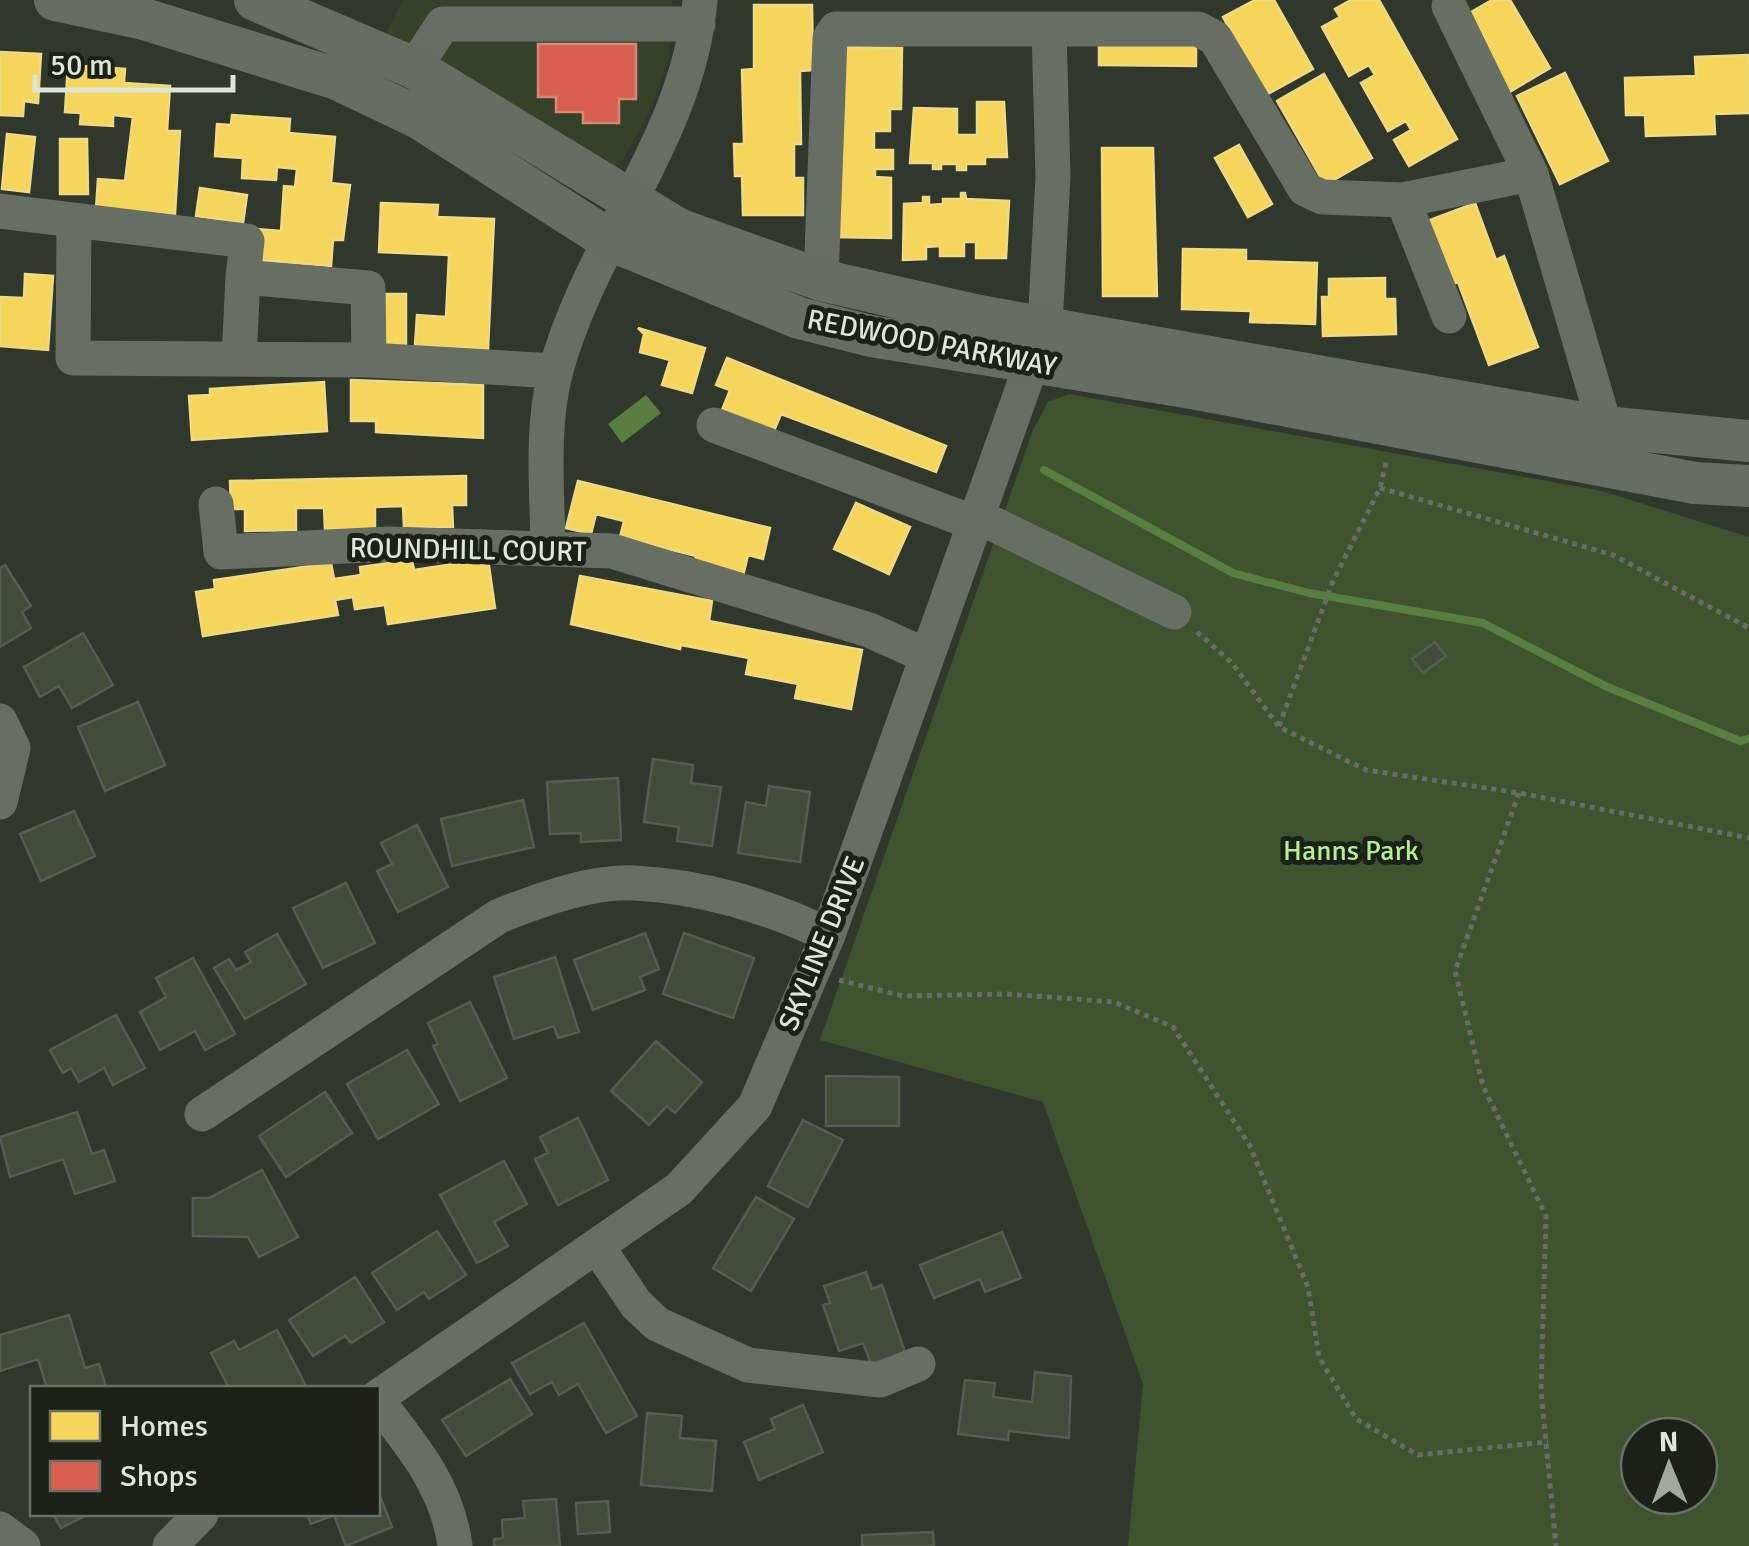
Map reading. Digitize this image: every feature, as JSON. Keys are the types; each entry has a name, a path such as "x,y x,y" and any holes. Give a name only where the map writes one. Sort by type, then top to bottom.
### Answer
{"main road":[{"name":"REDWOOD PARKWAY","path":"54,0 144,19 337,79 419,118 608,239 800,318 871,336 1039,344 1604,427 1749,441"},
{"name":"REDWOOD PARKWAY","path":"255,0 414,68 678,229 821,280 1039,344 1695,484 1749,486"}],"street":[{"path":"1449,6 1530,174 1604,427"},
{"path":"414,68 443,24 698,12 673,116 608,239 556,371 547,432 548,546"},
{"path":"821,280 830,38 836,29 1198,28 1215,38 1305,189 1322,197 1402,200 1530,174"},
{"name":"SKYLINE DRIVE","path":"380,1399 679,1189 755,1106 828,936 1039,344 1053,176 1049,29"},
{"path":"1402,200 1449,316"},
{"path":"0,211 247,241 239,359"},
{"path":"74,220 73,358 369,360 556,371"},
{"path":"243,276 368,288 369,360"},
{"path":"714,425 978,520 1174,612"},
{"name":"ROUNDHILL COURT","path":"216,504 221,552 390,544 612,551 869,630 927,656"},
{"path":"0,802 6,734"},
{"path":"202,1114 499,916 537,901 632,882 707,894 760,908 828,936"},
{"path":"597,1246 636,1304 657,1324 748,1365 880,1380 918,1364"},
{"path":"380,1403 415,1448 450,1510 455,1546"},
{"path":"170,1546 199,1516"},
{"path":"0,1529 22,1546"}],"path":[{"path":"1279,726 1333,582 1380,488 1613,555 1749,628"},
{"path":"1174,612 1232,663 1279,726 1366,770 1520,793 1749,838"},
{"path":"1520,793 1455,971 1484,1086 1546,1216 1541,1392 1548,1442 1550,1519 1556,1546"},
{"path":"812,973 903,996 1007,994 1114,1002 1172,1027 1250,1146 1308,1287 1318,1357 1356,1419 1418,1455 1548,1442"}],"shaded area":[{"path":"403,0 672,0 669,58 650,111 617,170 530,114 386,34"},
{"path":"646,395 661,413 622,443 608,424"}],"green space":[{"name":"Hanns Park","path":"1069,394 1602,491 1749,537 1749,1546 1128,1546 1143,1384 1043,1102 820,1040 1033,430 1048,402"}],"building: Homes":[{"path":"1255,0 1274,0 1313,69 1266,95 1223,17"},
{"path":"1351,0 1379,0 1457,139 1409,166 1394,140 1411,130 1406,121 1388,131 1361,83 1375,75 1369,65 1349,76 1322,27 1340,17 1335,9"},
{"path":"1492,0 1510,0 1550,68 1506,94 1461,18"},
{"path":"754,5 812,5 813,70 800,71 801,144 794,144 794,178 803,178 803,215 743,215 742,176 735,176 734,144 744,144 742,70 754,69"},
{"path":"1099,43 1196,44 1196,66 1099,65"},
{"path":"841,47 902,48 901,109 890,109 890,131 874,131 874,150 893,150 893,169 875,169 875,177 891,178 891,238 830,237"},
{"path":"0,52 41,54 38,103 24,101 23,116 0,115"},
{"path":"1749,55 1749,113 1714,114 1715,134 1646,136 1645,115 1626,115 1625,78 1696,76 1695,57"},
{"path":"68,65 125,69 124,83 170,86 167,131 180,131 175,214 96,209 98,179 125,181 133,117 113,115 113,126 80,124 81,113 65,112"},
{"path":"1565,73 1608,161 1560,184 1517,96"},
{"path":"1324,74 1372,158 1325,185 1277,101"},
{"path":"977,102 1004,102 1007,157 985,157 985,164 966,164 966,170 957,170 957,164 941,164 941,169 933,169 933,163 910,163 914,108 957,109 957,135 977,135"},
{"path":"232,115 290,119 289,133 335,137 331,183 350,185 343,240 333,240 331,266 256,260 258,229 281,231 284,186 295,187 297,169 277,167 276,180 242,178 243,158 215,156 217,124 231,125"},
{"path":"7,134 35,137 29,192 2,189"},
{"path":"60,139 87,139 88,194 60,194"},
{"path":"1239,145 1272,204 1248,217 1215,158"},
{"path":"1102,148 1153,148 1157,296 1103,296"},
{"path":"200,188 247,195 243,223 196,216"},
{"path":"961,193 965,193 966,199 1009,201 1006,258 976,258 976,242 964,242 964,256 940,256 940,246 926,247 926,259 903,260 904,204 923,203 923,197 929,197 929,205 943,204 943,199 961,199"},
{"path":"381,203 438,205 437,217 494,219 488,349 415,345 417,315 446,317 449,255 379,252"},
{"path":"1475,203 1496,260 1504,256 1538,347 1489,365 1458,282 1446,286 1422,223"},
{"path":"1183,249 1246,250 1246,261 1317,263 1315,324 1250,322 1251,311 1182,309"},
{"path":"25,274 53,276 48,350 0,346 0,297 24,298"},
{"path":"1385,278 1385,299 1395,299 1396,334 1323,336 1322,297 1329,297 1329,279"},
{"path":"378,294 406,294 406,345 378,345"},
{"path":"638,328 705,348 692,393 662,385 670,360 640,352 644,334"},
{"path":"727,358 946,446 936,472 781,414 774,431 722,410 730,390 716,385"},
{"path":"351,380 483,385 483,438 376,432 376,421 351,421"},
{"path":"324,382 327,431 192,440 189,396 210,395 210,389"},
{"path":"466,476 466,505 452,505 453,527 404,528 403,506 375,507 375,529 325,529 324,508 296,508 296,530 245,531 245,509 231,509 230,481"},
{"path":"578,481 770,528 763,559 748,555 743,576 694,564 696,556 620,537 624,521 596,514 591,534 566,528"},
{"path":"856,503 910,527 889,574 834,549"},
{"path":"488,559 495,608 388,624 385,605 355,609 353,597 335,600 338,615 203,636 196,592 215,589 214,580 331,563 334,579 361,575 360,567 412,560 414,570"},
{"path":"580,576 712,601 709,621 862,650 851,709 795,698 798,684 746,674 749,658 681,645 680,649 571,624"}],"building: Shops":[{"path":"538,44 636,44 636,99 619,99 619,123 583,123 583,112 556,112 556,97 538,97"}],"building: Other":[{"path":"5,565 31,606 22,612 31,628 0,647 0,568"},
{"path":"83,633 113,685 72,708 59,686 40,697 24,667"},
{"path":"1435,642 1446,656 1423,673 1412,659"},
{"path":"138,702 165,765 105,791 78,727"},
{"path":"653,759 693,765 691,783 721,787 712,846 677,841 679,827 644,822"},
{"path":"618,778 621,840 581,842 581,833 550,834 547,782"},
{"path":"769,786 810,792 800,862 738,853 746,802 766,806"},
{"path":"523,800 534,847 452,866 441,819"},
{"path":"74,811 95,856 41,881 20,834"},
{"path":"417,825 448,887 398,912 377,871 392,864 381,843"},
{"path":"346,883 375,943 323,968 293,908"},
{"path":"645,933 659,969 640,977 645,990 593,1010 574,960"},
{"path":"684,933 754,958 733,1018 663,994"},
{"path":"277,934 306,984 245,1019 214,968 229,959 236,970 251,962 245,952"},
{"path":"555,957 579,1032 558,1038 554,1026 514,1039 494,977"},
{"path":"193,958 235,1034 205,1050 195,1031 160,1050 140,1012 166,997 156,978"},
{"path":"470,1002 507,1078 460,1101 433,1046 438,1044 428,1023"},
{"path":"116,1015 145,1068 113,1085 104,1068 79,1082 71,1068 63,1073 50,1050"},
{"path":"656,1041 702,1082 675,1113 667,1106 649,1125 611,1091"},
{"path":"407,1050 439,1104 378,1139 347,1084"},
{"path":"826,1076 899,1077 899,1126 826,1126"},
{"path":"325,1092 352,1133 286,1177 259,1136"},
{"path":"77,1112 92,1154 104,1150 115,1181 75,1194 63,1159 10,1177 0,1137"},
{"path":"578,1118 608,1180 558,1205 535,1159 548,1153 540,1137"},
{"path":"803,1120 843,1140 808,1207 768,1186"},
{"path":"504,1161 527,1204 494,1222 508,1246 477,1263 440,1195"},
{"path":"262,1170 298,1237 259,1257 248,1237 193,1236 193,1198 209,1198"},
{"path":"756,1197 794,1219 751,1291 713,1268"},
{"path":"437,1231 466,1275 429,1299 424,1292 397,1310 372,1273"},
{"path":"1002,1232 1021,1278 985,1292 980,1279 934,1298 920,1265"},
{"path":"866,1272 872,1289 882,1285 905,1352 871,1364 863,1343 839,1351 823,1305 830,1303 824,1286"},
{"path":"355,1277 384,1322 351,1343 345,1336 313,1356 289,1320"},
{"path":"69,1315 85,1368 99,1364 106,1386 46,1386 38,1359 0,1371 0,1335"},
{"path":"584,1323 637,1416 606,1433 578,1384 559,1395 552,1382 530,1394 512,1363"},
{"path":"277,1330 306,1386 228,1386 211,1353 234,1341 239,1350"},
{"path":"1035,1372 1071,1376 1069,1438 1009,1431 1008,1440 958,1434 965,1380 995,1383 993,1397 1032,1402"},
{"path":"510,1379 532,1414 466,1456 442,1420"},
{"path":"803,1405 823,1452 759,1480 744,1442 775,1429 771,1419"},
{"path":"647,1413 682,1416 680,1438 716,1441 712,1491 641,1485"},
{"path":"380,1496 392,1527 346,1546 334,1516 380,1516"},
{"path":"556,1499 560,1546 494,1546 494,1539 503,1538 502,1520 525,1518 523,1501"},
{"path":"608,1501 610,1532 578,1534 576,1503"},
{"path":"54,1516 85,1516 61,1528"},
{"path":"308,1516 331,1516 311,1524"},
{"path":"933,1532 934,1546 862,1546 862,1535"}],"waterway":[{"path":"1044,470 1233,573 1309,593 1483,623 1605,686 1740,741 1749,739"}]}
